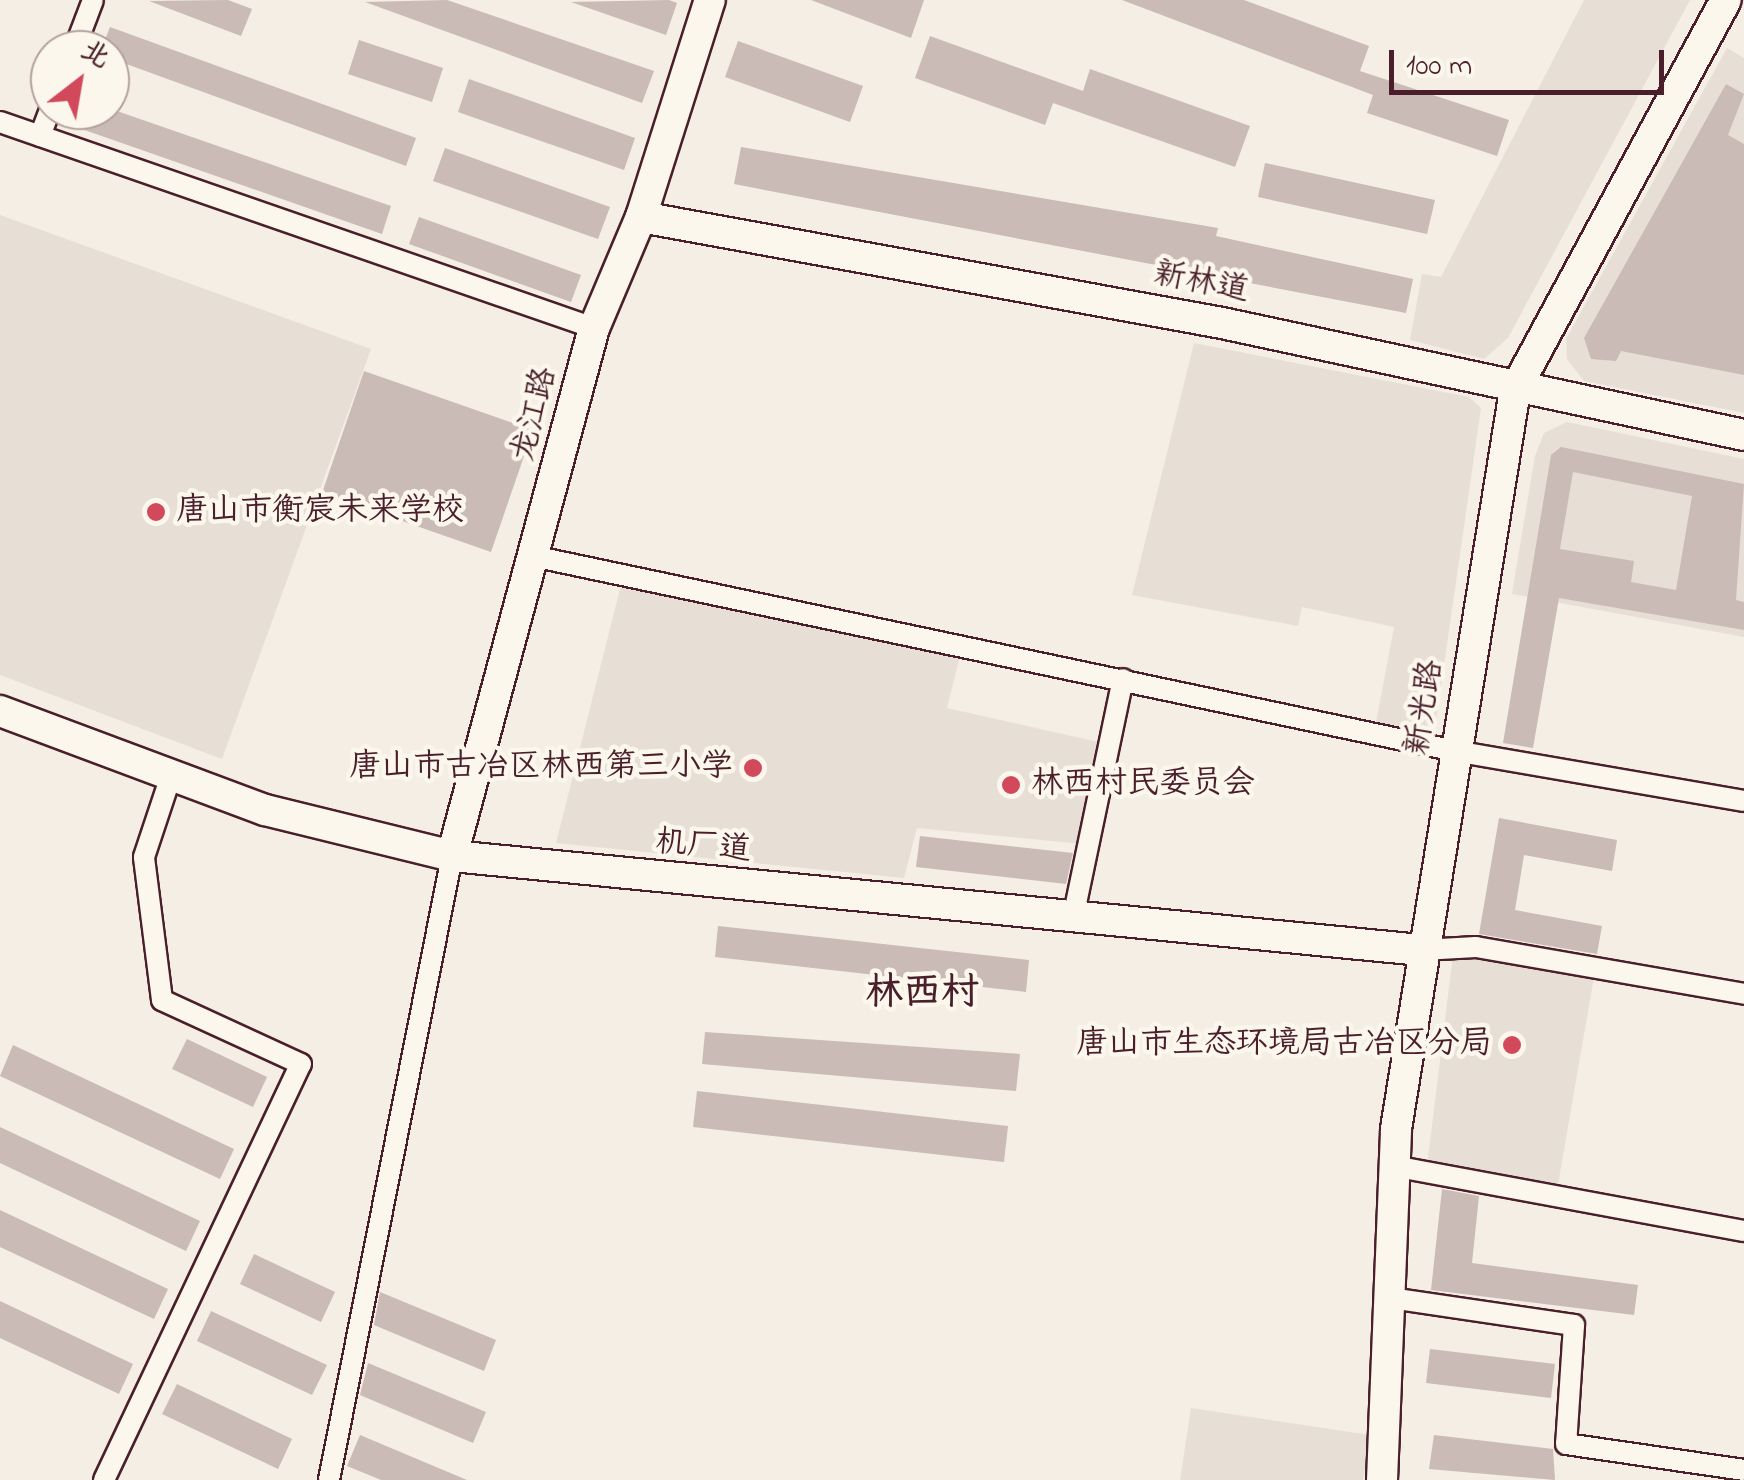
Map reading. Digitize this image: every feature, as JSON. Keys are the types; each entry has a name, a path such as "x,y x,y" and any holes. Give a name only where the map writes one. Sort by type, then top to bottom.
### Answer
{"street":[{"path":"82,30 93,0"},
{"name":"龙江路","path":"452,856 537,557 594,328 641,217 710,0"},
{"name":"新光路","path":"1382,1480 1393,1166 1422,950 1514,390 1726,0"},
{"path":"0,122 594,328"},
{"path":"40,136 42,130"},
{"name":"新林道","path":"641,217 1222,323 1514,390 1744,435"},
{"path":"537,557 1455,751 1744,801"},
{"path":"1074,918 1122,679"},
{"name":"机厂道","path":"0,711 170,779 452,856 1422,950"},
{"path":"104,1480 301,1064 162,1000 144,857 170,779"},
{"path":"329,1480 452,856"},
{"path":"1422,950 1476,947 1744,994"},
{"path":"1393,1166 1744,1231"},
{"path":"1391,1298 1574,1325 1566,1444 1744,1470"}],"shaded area":[{"path":"1584,0 1690,0 1508,338 1484,359 1410,340 1422,274 1441,277"},
{"path":"1727,48 1744,58 1744,413 1584,381 1567,359 1566,339"},
{"name":"唐山市衡宸未来学校","path":"0,215 371,349 222,759 0,675"},
{"path":"1194,343 1469,397 1481,408 1434,735 1376,723 1394,627 1302,607 1298,626 1132,595"},
{"path":"1567,422 1744,459 1744,637 1512,594 1535,456 1544,433"},
{"name":"唐山市古冶区林西第三小学","path":"621,585 961,652 947,708 1103,743 1083,844 917,828 904,878 556,843"},
{"name":"唐山市生态环境局古冶区分局","path":"1472,954 1594,977 1556,1196 1426,1174 1453,955"},
{"path":"1191,1408 1370,1435 1363,1480 1180,1480"}],"building":[{"path":"228,0 252,9 241,36 149,1"},
{"path":"447,0 654,71 642,103 365,2"},
{"path":"811,0 924,0 911,38"},
{"path":"1122,0 1244,0 1369,46 1360,71 1509,120 1497,156 1367,113 1373,95"},
{"path":"571,2 677,3 666,35"},
{"path":"130,34 416,138 406,166 130,65"},
{"path":"930,36 1083,91 1090,69 1250,126 1235,167 1053,103 1045,125 915,78"},
{"path":"359,40 443,68 432,102 348,74"},
{"path":"738,41 863,86 850,122 725,77"},
{"path":"469,79 635,138 624,170 458,112"},
{"path":"1726,84 1744,94 1728,135 1744,144 1744,375 1621,351 1616,361 1591,359 1584,338"},
{"path":"130,116 391,206 382,234 85,130 130,130"},
{"path":"741,147 1218,228 1216,236 1413,279 1406,313 734,184"},
{"path":"445,148 610,207 598,239 433,181"},
{"path":"1265,163 1435,200 1427,234 1258,197"},
{"path":"419,217 581,275 571,302 409,244"},
{"path":"364,371 533,430 491,552 322,493"},
{"path":"1561,447 1744,484 1736,600 1744,602 1744,630 1559,598 1533,748 1503,743 1551,455","holes":["1573,472 1692,496 1676,590 1631,582 1634,561 1560,549"]},
{"path":"1499,818 1617,840 1612,871 1524,855 1515,910 1602,926 1597,954 1479,934"},
{"path":"920,836 1073,853 1066,884 916,867"},
{"path":"718,926 1029,960 1026,992 715,957"},
{"path":"705,1032 1020,1054 1016,1091 702,1064"},
{"path":"187,1039 267,1077 253,1107 172,1069"},
{"path":"13,1045 234,1149 220,1179 0,1076"},
{"path":"697,1091 1008,1126 1004,1162 693,1127"},
{"path":"0,1127 200,1221 186,1251 0,1163"},
{"path":"1442,1189 1479,1196 1472,1263 1638,1285 1634,1315 1431,1290"},
{"path":"0,1210 168,1289 154,1319 0,1247"},
{"path":"254,1254 335,1292 321,1322 240,1284"},
{"path":"380,1292 496,1340 484,1371 374,1325"},
{"path":"0,1301 133,1364 119,1394 0,1338"},
{"path":"211,1311 327,1365 312,1395 197,1341"},
{"path":"1430,1349 1555,1364 1551,1398 1426,1383"},
{"path":"368,1363 486,1412 473,1443 360,1395"},
{"path":"177,1384 292,1439 278,1469 162,1414"},
{"path":"360,1435 467,1480 381,1480 347,1466"},
{"path":"1434,1435 1553,1449 1555,1480 1429,1469"}],"place":[{"name":"唐山市衡宸未来学校","path":"156,512"},
{"name":"唐山市古冶区林西第三小学","path":"753,768"},
{"name":"林西村民委员会","path":"1011,785"},
{"name":"唐山市生态环境局古冶区分局","path":"1512,1045"}],"district":[{"name":"林西村","path":"922,995"}]}
